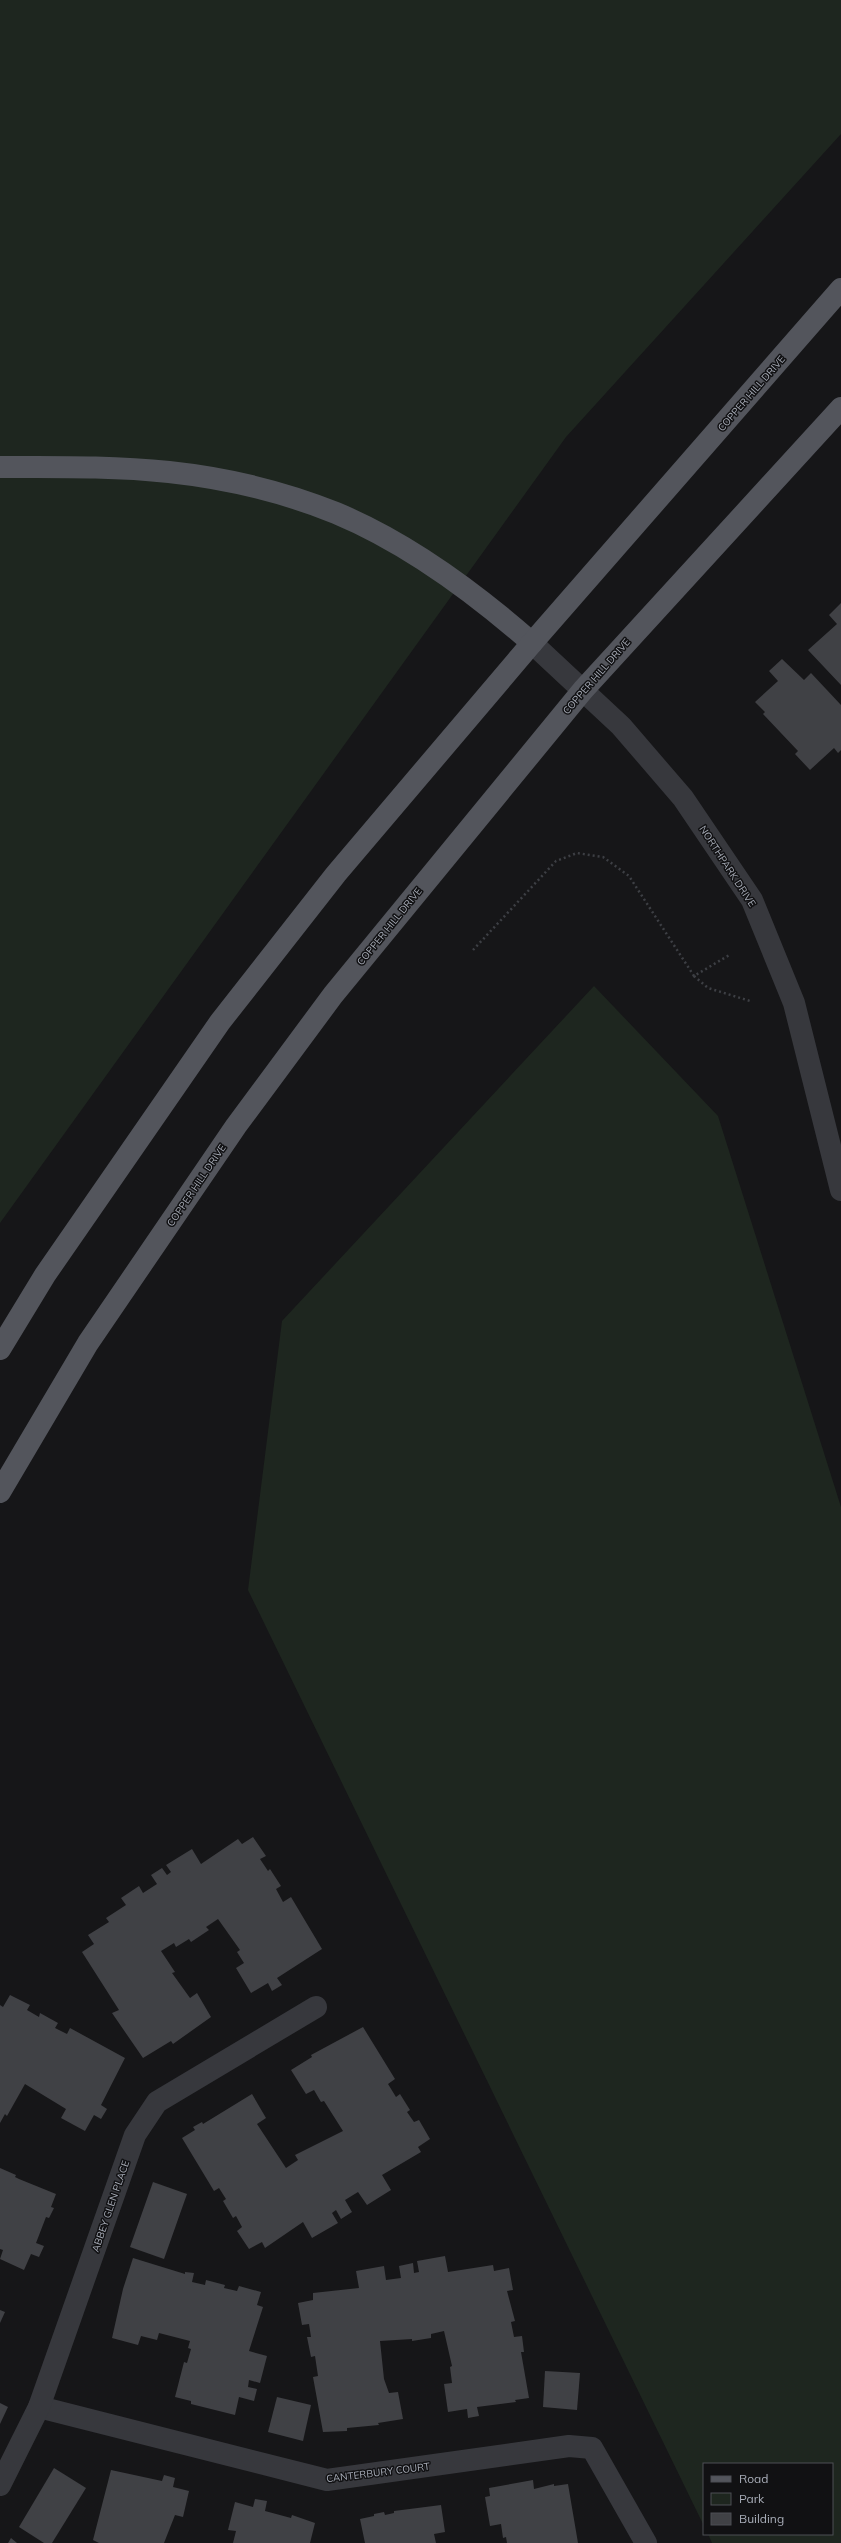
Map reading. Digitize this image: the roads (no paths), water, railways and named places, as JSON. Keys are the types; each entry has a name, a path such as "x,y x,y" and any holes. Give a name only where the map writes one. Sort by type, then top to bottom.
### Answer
{"main road":[{"name":"COPPER HILL DRIVE","path":"0,1349 45,1275 220,1022 336,874 532,643 841,289"},
{"name":"COPPER HILL DRIVE","path":"0,1492 88,1343 241,1120 333,995 583,690 841,408"},
{"path":"0,467 108,467 171,472 254,486 336,513 405,549 491,608 532,643"}],"street":[{"name":"NORTHPARK DRIVE","path":"532,643 621,726 683,798 752,900 794,1003 841,1190"},
{"name":"ABBEY GLEN PLACE","path":"0,2485 39,2407 135,2135 156,2102 316,2007"},
{"name":"CANTERBURY COURT","path":"39,2407 327,2480 569,2446 592,2448 646,2543"}]}
